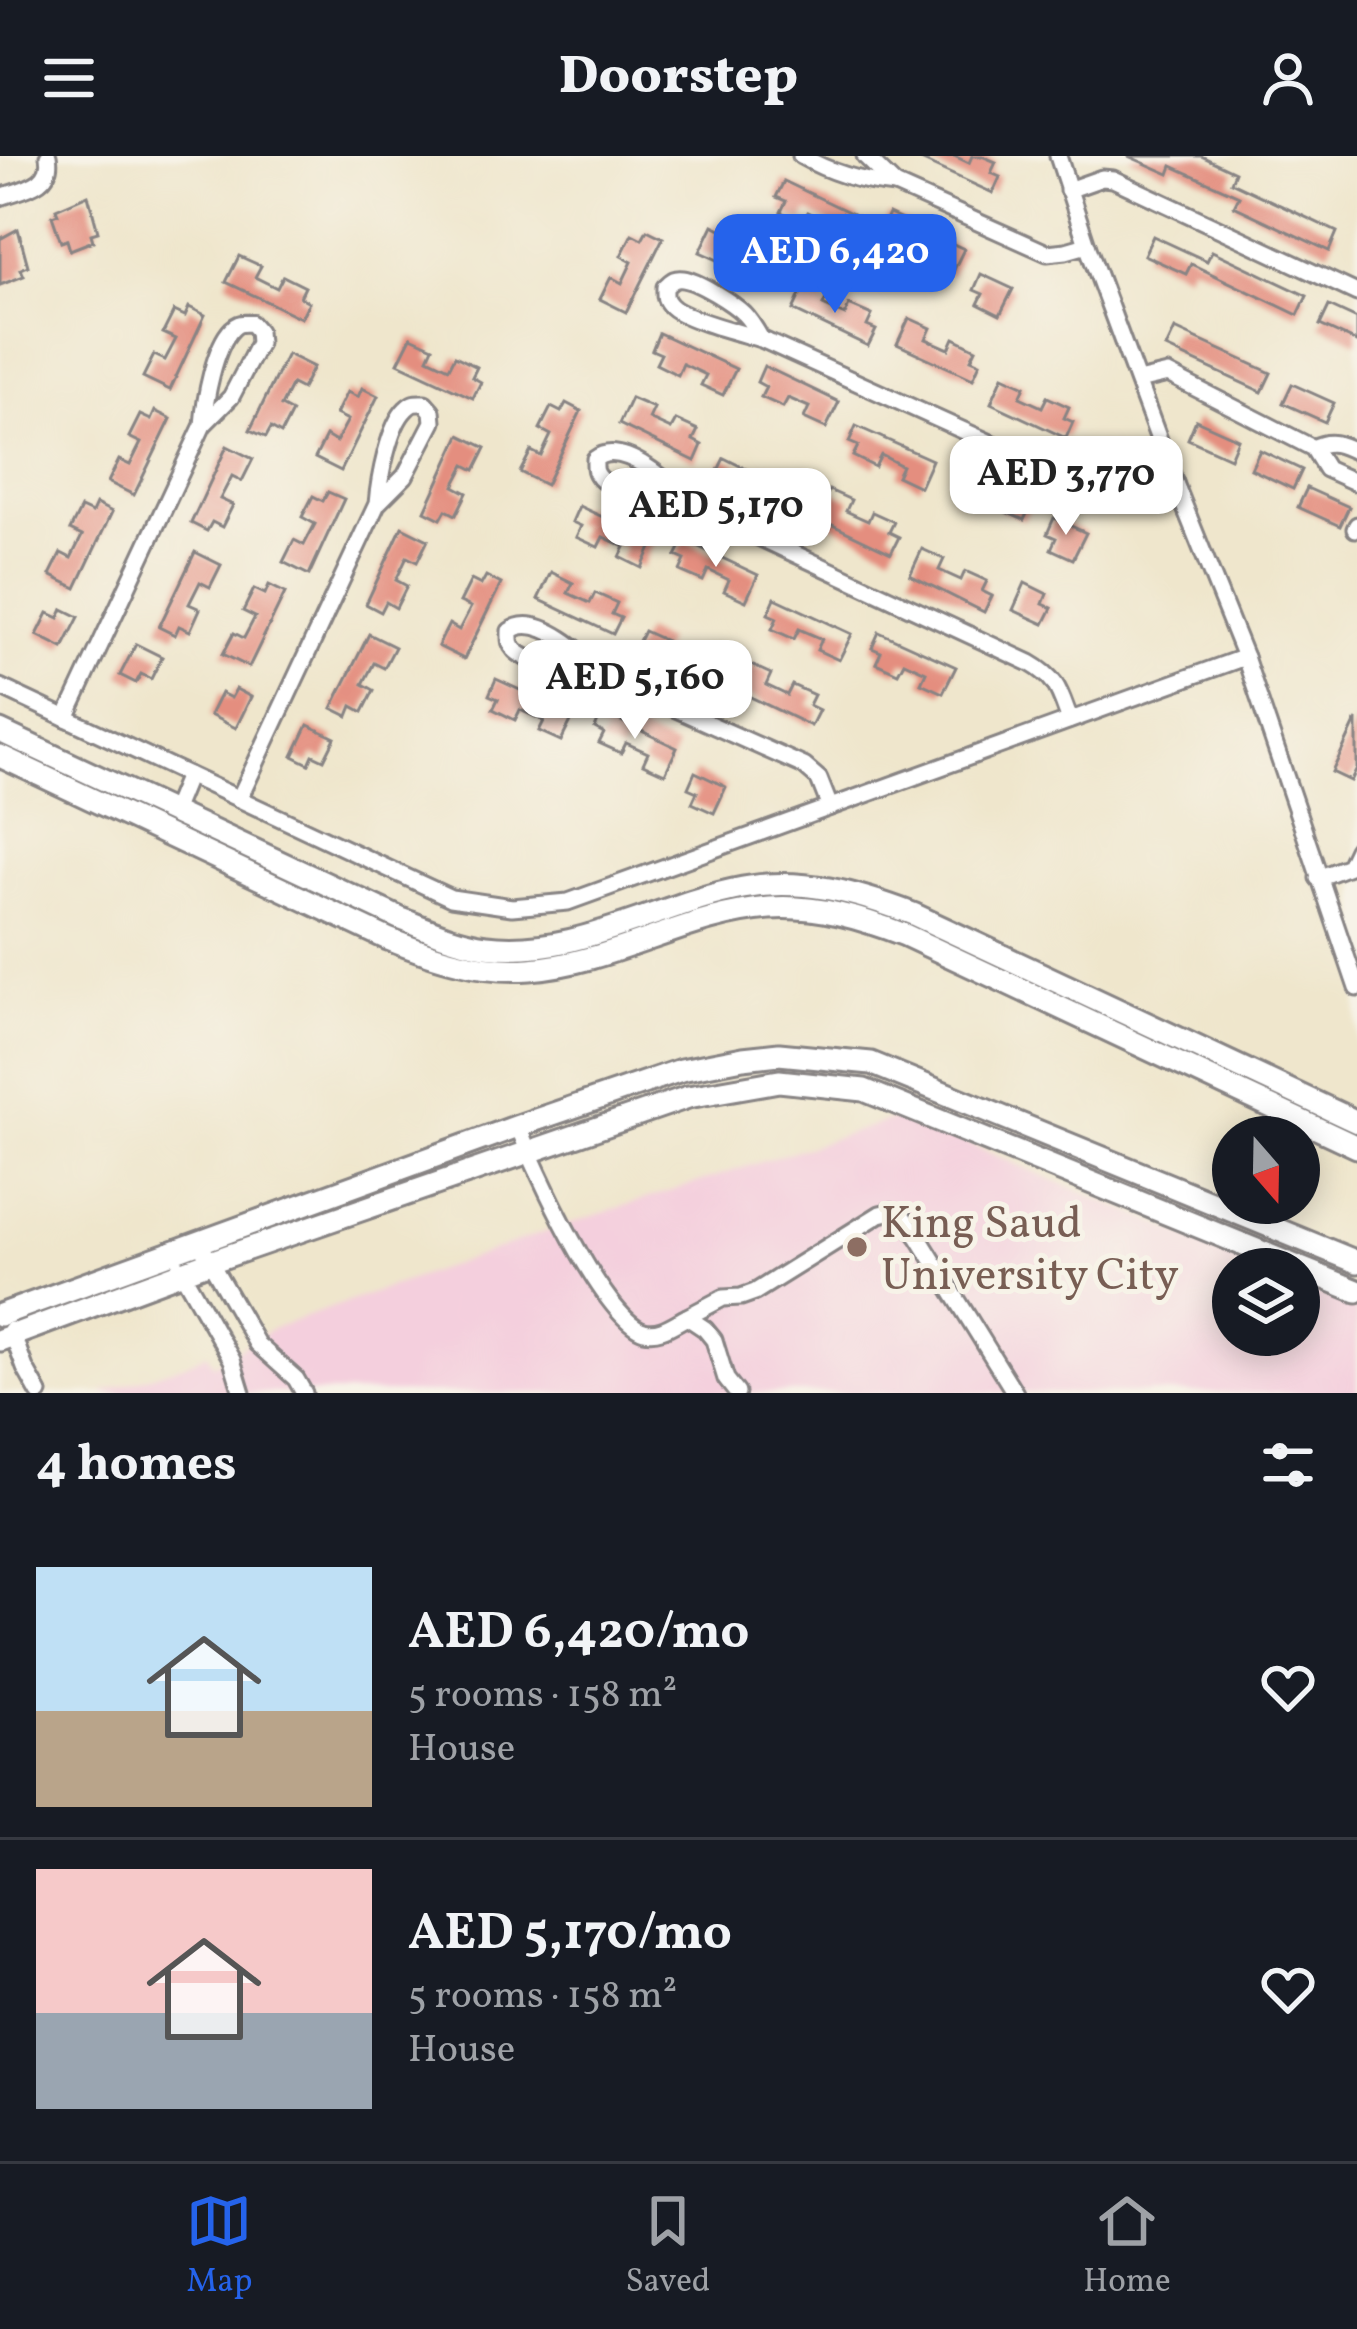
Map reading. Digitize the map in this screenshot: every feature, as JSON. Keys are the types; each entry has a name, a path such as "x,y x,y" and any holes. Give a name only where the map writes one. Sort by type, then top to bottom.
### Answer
{"main road":[{"path":"1,740 172,814 429,955 481,968 526,970 609,955 745,911 799,908 841,914 905,935 1357,1147"},
{"path":"1,740 338,903 484,946 562,944 745,888 787,884 866,896 1357,1122"},
{"path":"7,1338 518,1126 681,1070 742,1058 800,1055 872,1063 1357,1262"},
{"path":"205,1253 688,1096 747,1084 799,1082 864,1090 1357,1291"},
{"path":"2,1314 176,1264"}],"street":[{"path":"0,197 43,181 49,173 48,156"},
{"path":"801,156 858,179 895,185 1047,253 1087,245"},
{"path":"865,156 895,185"},
{"path":"1058,156 1175,483 1245,657 1357,988"},
{"path":"1068,190 1113,179 1357,292"},
{"path":"761,339 738,308 721,297 685,279 665,287 665,298 673,309 761,339 1109,497 1131,498 1175,483"},
{"path":"66,718 203,425 231,397 259,343 251,323 239,324 229,332 213,369 203,425"},
{"path":"1138,381 1168,374 1313,448 1326,469 1357,483"},
{"path":"238,799 377,504 405,476 433,422 425,403 403,411 387,449 377,504"},
{"path":"1313,448 1325,442 1357,452"},
{"path":"696,508 672,506 603,482 595,459 614,452 668,480 696,508 1030,663 1048,673 1070,720"},
{"path":"611,680 583,652 530,623 510,631 518,653 586,678 611,680 804,766 819,779 830,807"},
{"path":"0,687 451,898 512,907 568,902 1245,657"},
{"path":"172,814 188,775"},
{"path":"1318,878 1349,866 1357,849"},
{"path":"518,1126 575,1246 607,1297 629,1322 645,1331 662,1331 724,1298 754,1292 892,1211 903,1217 933,1258 1016,1393"},
{"path":"205,1253 257,1344 296,1379 304,1393"},
{"path":"176,1264 232,1360 242,1393"},
{"path":"2,1314 7,1338 39,1393"},
{"path":"687,1317 714,1340 726,1379 737,1393"}],"shaded area":[{"name":"King Saud University City","path":"903,1116 1214,1248 1212,1356 1320,1356 1320,1293 1357,1309 1357,1393 100,1393 207,1353 213,1364 274,1328 565,1225"}],"building":[{"path":"912,156 954,156 969,163 972,156 982,156 996,162 991,173 1000,177 993,193"},
{"path":"1128,156 1201,156 1235,172 1231,182 1337,232 1329,251 1234,206 1239,196 1172,166 1169,174"},
{"path":"784,181 859,217 847,243 825,233 830,223 808,212 803,222 781,212 786,201 776,197"},
{"path":"88,195 98,232 91,234 93,241 70,250 67,240 61,242 52,216 58,214 56,209"},
{"path":"889,214 964,249 951,276 929,265 934,255 913,245 908,256 886,245 891,235 882,230"},
{"path":"713,225 735,236 730,246 752,256 757,245 779,255 774,266 783,271 776,286 700,252"},
{"path":"18,229 28,266 21,269 24,276 0,285 0,239"},
{"path":"647,230 663,238 626,312 600,299 611,277 622,283 632,262 621,256 632,234 642,239"},
{"path":"1153,236 1207,261 1212,251 1307,296 1298,315 1191,264 1186,274 1144,255"},
{"path":"239,256 261,266 255,277 277,288 283,276 305,287 300,297 309,302 301,318 226,282"},
{"path":"981,274 1013,289 1000,315 978,304 983,294 974,290"},
{"path":"805,284 828,294 823,305 845,315 849,305 872,315 867,326 876,330 868,346 793,310"},
{"path":"1329,306 1357,319 1357,342 1320,325"},
{"path":"189,307 205,315 170,390 143,377 154,355 165,360 176,339 163,333 174,311 185,316"},
{"path":"909,318 931,328 926,339 949,349 954,338 976,349 971,359 980,363 973,379 897,344"},
{"path":"1175,329 1271,373 1262,392 1166,348"},
{"path":"659,333 736,369 723,395 701,385 706,375 683,364 678,375 656,364 661,354 652,350"},
{"path":"411,337 433,347 428,358 449,368 455,356 477,367 472,377 481,382 473,398 398,363"},
{"path":"287,354 313,367 302,389 292,384 281,406 292,412 281,434 271,428 266,437 250,430"},
{"path":"764,366 839,402 826,428 804,418 809,407 788,398 783,407 761,397 766,387 757,382"},
{"path":"1003,376 1025,386 1020,397 1042,407 1047,397 1069,407 1064,418 1073,422 1066,438 991,403"},
{"path":"1292,384 1334,403 1325,422 1283,403"},
{"path":"362,388 378,396 341,471 315,458 326,436 336,442 348,420 336,414 347,392 358,397"},
{"path":"631,398 654,408 649,419 671,429 676,420 698,430 693,440 702,445 695,461 619,424"},
{"path":"566,403 581,411 546,485 520,472 531,451 541,456 551,435 540,429 551,407 561,412"},
{"path":"155,411 171,419 134,495 108,482 119,460 130,465 141,443 129,437 140,415 151,420"},
{"path":"1196,420 1238,439 1230,458 1188,439"},
{"path":"856,426 932,460 920,487 897,476 902,466 881,455 875,467 853,456 858,446 849,442"},
{"path":"460,435 486,448 475,470 465,465 454,486 467,493 456,515 446,510 441,519 425,511"},
{"path":"227,446 253,459 242,481 232,476 220,499 233,505 222,527 212,522 207,531 191,523"},
{"path":"1260,450 1302,470 1293,489 1251,469"},
{"path":"724,458 746,469 741,479 763,489 768,478 791,488 786,499 795,503 787,519 711,485"},
{"path":"961,458 1036,494 1024,520 1001,510 1006,499 984,489 979,500 957,489 962,479 953,474"},
{"path":"1307,488 1349,507 1340,526 1298,507"},
{"path":"829,490 851,500 846,511 868,521 872,512 894,522 889,532 899,537 891,553 816,517"},
{"path":"328,492 344,499 309,575 283,562 294,540 304,545 315,524 302,517 313,496 323,501"},
{"path":"96,504 112,512 76,588 50,575 61,553 71,558 82,536 70,530 81,508 92,513"},
{"path":"579,506 654,541 642,568 620,557 625,547 603,537 598,547 576,537 581,526 572,522"},
{"path":"1054,518 1086,533 1073,559 1051,549 1056,538 1047,534"},
{"path":"402,527 428,540 417,562 407,557 396,580 407,586 396,608 386,602 381,612 366,604"},
{"path":"684,540 758,575 746,601 724,591 729,580 708,570 703,581 680,571 685,560 676,556"},
{"path":"922,549 944,559 939,570 961,580 965,571 987,581 982,591 992,596 984,612 910,575"},
{"path":"195,552 221,565 210,587 200,582 189,604 200,609 190,631 179,626 175,635 159,627"},
{"path":"551,572 573,583 568,593 590,603 595,593 617,603 612,614 621,618 613,634 538,599"},
{"path":"486,576 501,584 464,659 438,646 449,624 459,630 471,607 460,602 471,580 481,585"},
{"path":"1025,583 1047,594 1043,604 1052,608 1044,624 1013,610"},
{"path":"269,585 285,593 249,667 223,654 234,633 244,638 255,617 243,611 254,589 265,594"},
{"path":"775,598 852,634 839,660 817,650 822,639 799,629 794,639 772,629 777,618 768,614"},
{"path":"63,609 79,617 63,648 37,635 48,613 59,618"},
{"path":"644,631 666,641 661,652 683,662 689,651 711,661 706,672 715,676 707,692 631,657"},
{"path":"879,632 956,667 943,693 921,683 926,672 904,662 898,673 876,663 881,652 872,648"},
{"path":"369,634 395,647 384,668 374,663 363,684 374,690 363,712 352,706 348,716 332,708"},
{"path":"136,644 162,657 151,679 141,674 136,683 120,675"},
{"path":"749,664 771,674 766,685 787,695 792,685 814,695 809,705 819,710 811,726 736,690"},
{"path":"496,679 574,715 561,741 539,731 544,721 520,710 515,720 493,709 498,699 489,695"},
{"path":"236,689 251,697 236,728 210,715 221,693 231,698"},
{"path":"602,712 677,748 665,774 643,764 648,753 626,743 621,753 599,743 604,733 595,728"},
{"path":"1357,719 1357,769 1351,781 1332,772"},
{"path":"308,725 335,738 324,760 313,755 309,764 293,756"},
{"path":"695,772 726,787 714,813 692,803 697,792 688,788"}],"place":[{"name":"King Saud University City","path":"857,1247"}]}
